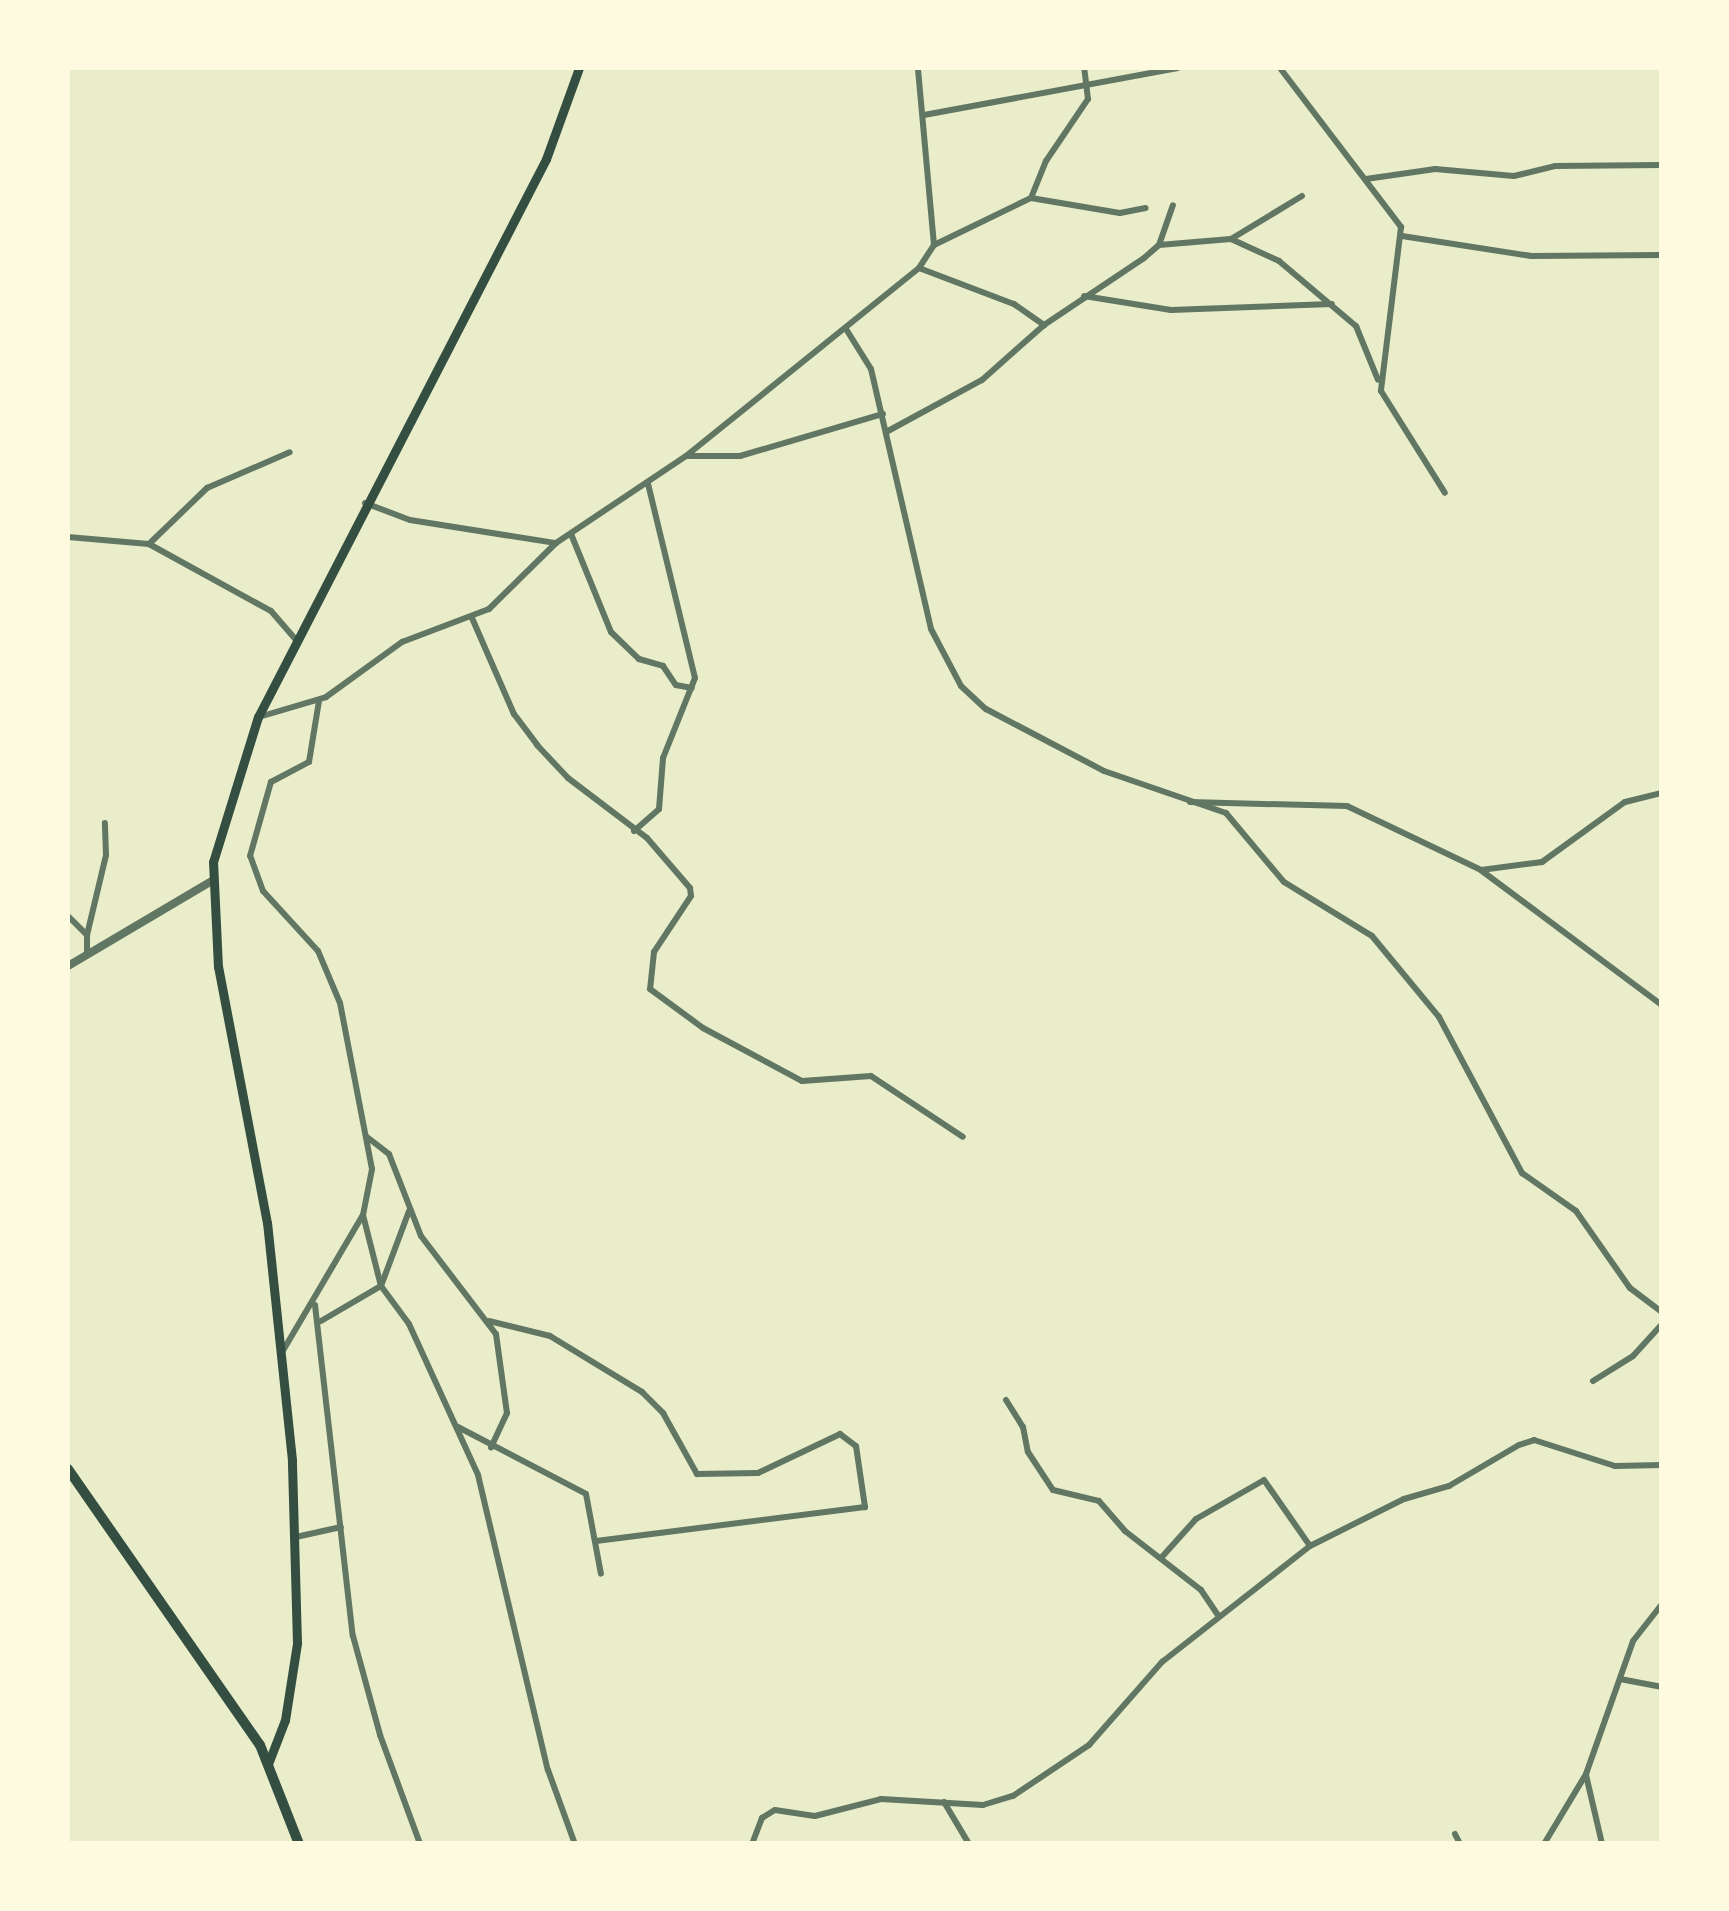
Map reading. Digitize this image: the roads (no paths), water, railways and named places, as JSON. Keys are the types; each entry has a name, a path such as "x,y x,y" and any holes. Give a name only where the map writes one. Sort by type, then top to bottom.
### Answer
{"highway":[{"path":"68,1469 154,1585 268,1764 299,1844"}],"main road":[{"path":"268,1764 294,1672 296,1537 281,1354 248,1104 218,968 212,882 258,717 364,503 546,159 579,68"}],"street":[{"path":"921,68 934,246"},
{"path":"258,717 320,700 402,642 472,618 497,603 556,544 686,456 846,329 919,268 934,246 1031,198 1090,88 1084,68"},
{"path":"924,115 1090,88 1178,68"},
{"path":"1280,68 1365,179 1402,236 1381,391"},
{"path":"1365,179 1436,169 1514,176 1556,166 1662,165"},
{"path":"888,431 982,380 1044,324 1159,245 1231,238 1302,196"},
{"path":"1031,198 1120,213 1146,208"},
{"path":"1159,245 1173,205"},
{"path":"1402,236 1531,256 1662,255"},
{"path":"1231,238 1270,255 1332,304 1366,343 1381,391 1444,493"},
{"path":"919,268 1014,304 1044,324"},
{"path":"1084,296 1171,310 1332,304"},
{"path":"846,329 866,354 884,414 931,630 961,686 986,709 1104,771 1235,819 1284,882 1360,927 1395,960 1439,1017 1522,1173 1576,1211 1630,1288 1662,1312"},
{"path":"686,456 740,456 884,414"},
{"path":"149,544 207,488 290,452"},
{"path":"634,831 659,809 663,758 692,688 694,672 678,626 648,483"},
{"path":"364,503 410,520 556,544"},
{"path":"571,534 610,632 640,659 664,666 676,685 692,688"},
{"path":"68,537 149,544 270,611 295,639"},
{"path":"472,618 514,714 537,745 634,831 692,893 654,952 647,982 658,998 802,1081 871,1076 963,1137"},
{"path":"281,1354 316,1305 363,1215 372,1169 340,1003 325,964 263,891 250,856 271,782 310,762 320,700"},
{"path":"1481,870 1542,862 1626,802 1662,794"},
{"path":"1181,801 1347,806 1481,870 1662,1006"},
{"path":"87,950 86,936 106,855 106,823"},
{"path":"68,966 87,950 212,882"},
{"path":"68,916 86,936"},
{"path":"367,1137 390,1154 410,1210 439,1263 490,1321 501,1354 507,1413 491,1447"},
{"path":"321,1321 382,1286 410,1210"},
{"path":"363,1215 382,1286 409,1324 458,1427 491,1526 548,1770 575,1844"},
{"path":"316,1305 321,1321 354,1636 380,1735 420,1844"},
{"path":"490,1321 550,1336 642,1392 664,1413 697,1474 758,1473 840,1434 856,1446 865,1507 596,1541"},
{"path":"1593,1381 1634,1356 1662,1324"},
{"path":"1006,1400 1023,1427 1028,1452 1053,1490 1094,1498 1201,1590 1217,1614"},
{"path":"458,1427 491,1447 578,1486 590,1502 602,1574"},
{"path":"752,1844 762,1818 774,1810 815,1816 881,1799 1000,1803 1053,1772 1117,1720 1162,1662 1217,1614 1310,1546 1534,1440 1614,1466 1662,1465"},
{"path":"1161,1558 1196,1518 1264,1480 1310,1546"},
{"path":"296,1537 341,1528"},
{"path":"1544,1844 1586,1774 1633,1640 1662,1604"},
{"path":"1620,1679 1662,1687"},
{"path":"1586,1774 1602,1844"},
{"path":"944,1802 968,1844"},
{"path":"1455,1834 1460,1844"}]}
